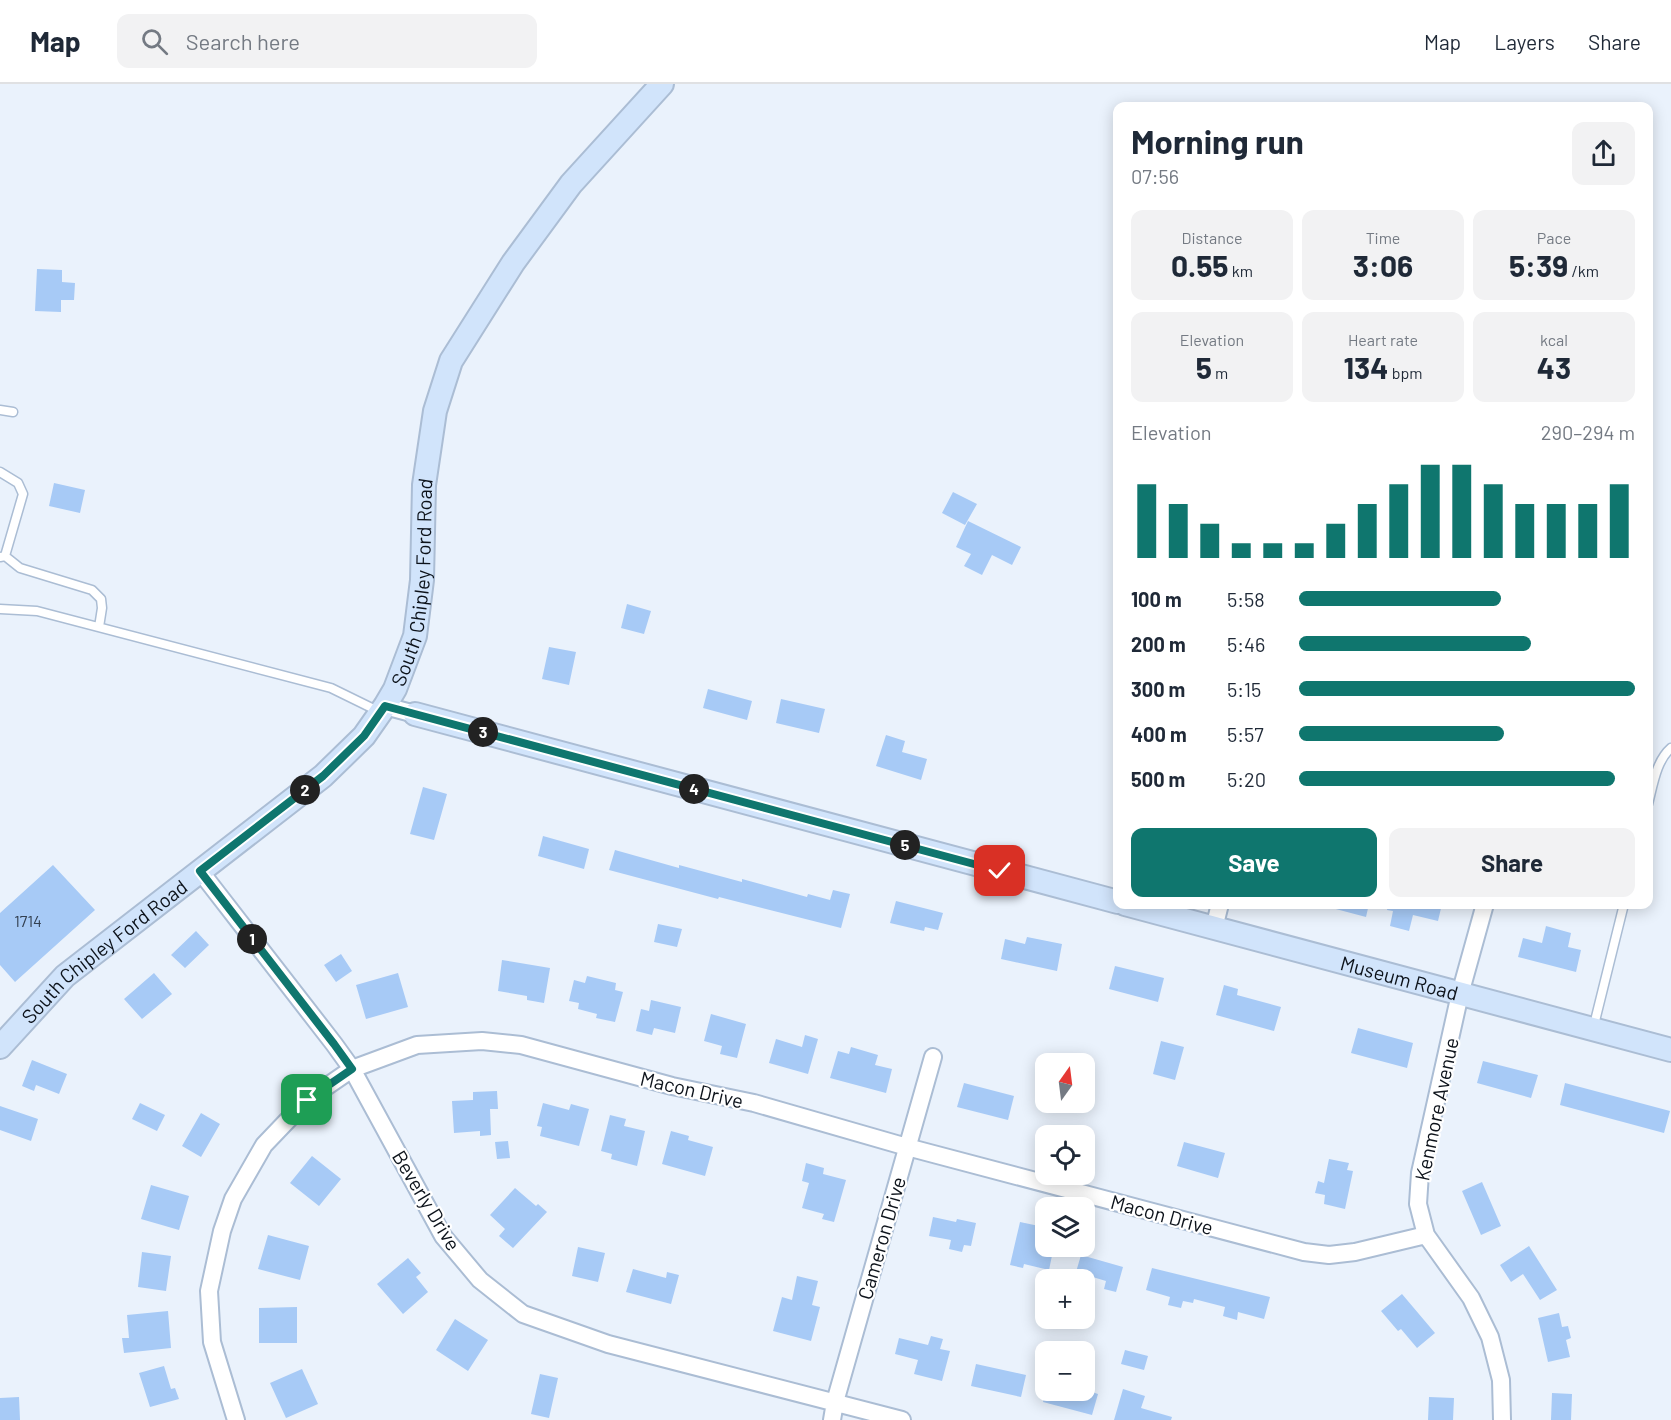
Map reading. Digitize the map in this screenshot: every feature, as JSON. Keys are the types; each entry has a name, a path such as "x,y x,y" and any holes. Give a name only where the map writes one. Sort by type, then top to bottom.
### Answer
{"street":[{"name":"South Chipley Ford Road","path":"0,1047 65,976 323,776 364,736 383,710 395,689 415,636 422,580 424,485 435,411 452,361 513,263 571,184 662,84"},
{"path":"383,710 415,714 1113,901"},
{"name":"Beverly Drive","path":"200,871 352,1069 443,1236 480,1280 523,1314 608,1344 902,1420"},
{"name":"Museum Road","path":"1144,909 1671,1050"},
{"path":"1214,928 1219,909"},
{"name":"Kenmore Avenue","path":"1484,909 1460,994 1420,1173 1418,1204 1426,1235 1471,1298 1491,1337 1501,1380 1502,1420"},
{"name":"Macon Drive","path":"237,1420 212,1342 209,1291 222,1231 233,1199 264,1145 307,1100 352,1069 417,1045 482,1041 521,1045 672,1086 754,1103 907,1147 1304,1252 1329,1255 1355,1252 1426,1235"},
{"name":"Cameron Drive","path":"832,1420 835,1402 933,1057"}],"lane":[{"path":"0,410 14,412"},
{"path":"0,472 18,483 23,494 2,557 20,568 92,590 101,600 99,627"},
{"path":"0,609 37,611 331,688 383,710"},
{"path":"1653,786 1664,754 1671,748"},
{"path":"1593,1029 1623,909"}],"building":[{"path":"37,269 62,270 62,282 75,283 74,300 61,300 61,312 35,311"},
{"path":"54,483 85,490 80,513 49,506"},
{"path":"953,492 977,504 965,525 942,513"},
{"path":"968,521 1021,547 1012,565 992,555 982,575 964,566 971,554 956,547"},
{"path":"627,604 651,611 644,634 621,628"},
{"path":"549,647 576,652 569,685 542,679"},
{"path":"708,689 752,701 747,720 703,708"},
{"path":"781,699 825,709 819,733 776,723"},
{"path":"886,735 905,741 902,752 927,759 921,780 876,766"},
{"path":"423,787 447,794 434,840 410,834"},
{"path":"543,836 589,849 584,869 538,856"},
{"path":"615,850 679,868 679,865 742,882 742,879 807,897 808,894 830,900 833,890 850,894 841,928 609,870"},
{"path":"53,865 95,910 15,982 0,965 0,913"},
{"path":"896,901 943,913 938,930 925,927 924,931 890,923"},
{"path":"1336,909 1368,909 1366,917"},
{"path":"1441,909 1438,921 1413,915 1409,931 1390,926 1393,911 1387,910"},
{"path":"658,924 682,929 677,947 654,942"},
{"path":"1546,926 1571,933 1568,947 1581,950 1576,972 1518,957 1523,938 1542,943"},
{"path":"196,931 209,945 185,968 171,955"},
{"path":"1027,937 1062,944 1057,971 1001,959 1005,939 1025,944"},
{"path":"341,954 352,971 336,982 324,965"},
{"path":"502,960 550,968 544,1003 527,1000 527,996 498,991"},
{"path":"1115,966 1164,978 1158,1002 1109,989"},
{"path":"154,973 172,994 142,1019 124,999"},
{"path":"398,973 408,1007 366,1019 356,985"},
{"path":"587,976 616,983 615,990 623,992 615,1022 596,1018 597,1014 578,1009 579,1003 569,1001 574,980 585,983"},
{"path":"1224,985 1238,989 1237,995 1281,1007 1274,1031 1216,1015"},
{"path":"651,1000 681,1007 675,1033 654,1028 652,1035 636,1031 641,1009 649,1011"},
{"path":"711,1014 746,1024 737,1058 720,1054 722,1046 704,1041"},
{"path":"1358,1028 1413,1043 1407,1068 1351,1053"},
{"path":"805,1035 818,1039 808,1074 769,1063 776,1039 802,1047"},
{"path":"1161,1041 1184,1047 1175,1080 1153,1074"},
{"path":"851,1047 878,1055 875,1065 892,1069 886,1093 830,1078 838,1051 849,1054"},
{"path":"32,1060 67,1074 59,1094 36,1085 34,1091 22,1086"},
{"path":"1483,1061 1538,1075 1531,1098 1477,1083"},
{"path":"964,1083 1014,1096 1008,1120 957,1107"},
{"path":"1565,1083 1670,1111 1664,1133 1560,1105"},
{"path":"497,1091 498,1109 490,1109 491,1135 480,1136 480,1131 454,1133 452,1101 473,1100 473,1092"},
{"path":"140,1103 165,1115 157,1131 132,1119"},
{"path":"543,1103 569,1110 571,1104 589,1109 579,1146 540,1136 542,1127 537,1126"},
{"path":"0,1106 38,1119 31,1141 0,1130"},
{"path":"201,1113 220,1124 201,1157 182,1146"},
{"path":"610,1115 626,1119 624,1126 645,1131 637,1166 611,1159 612,1154 601,1151"},
{"path":"671,1131 689,1136 688,1140 713,1147 705,1176 662,1164"},
{"path":"508,1141 510,1158 497,1159 495,1142"},
{"path":"1184,1142 1225,1153 1218,1178 1177,1166"},
{"path":"312,1156 341,1179 319,1206 290,1183"},
{"path":"1329,1159 1349,1163 1347,1170 1353,1171 1345,1209 1324,1204 1325,1195 1315,1193 1318,1181 1324,1183"},
{"path":"806,1163 824,1168 823,1174 846,1180 834,1222 822,1219 824,1214 802,1208 809,1183 802,1181"},
{"path":"1482,1182 1501,1226 1481,1235 1462,1191"},
{"path":"151,1185 189,1196 179,1230 141,1219"},
{"path":"515,1188 547,1212 513,1248 499,1236 505,1229 490,1215"},
{"path":"933,1217 976,1223 971,1246 964,1245 962,1252 949,1249 951,1240 929,1236"},
{"path":"1020,1222 1035,1225 1035,1257 1052,1257 1049,1269 1024,1264 1023,1268 1010,1265"},
{"path":"268,1235 309,1246 300,1280 258,1269"},
{"path":"1529,1246 1557,1290 1540,1300 1523,1274 1511,1282 1500,1265"},
{"path":"578,1247 605,1253 598,1282 572,1276"},
{"path":"142,1252 171,1256 166,1291 138,1287"},
{"path":"1080,1257 1123,1267 1116,1292 1104,1289 1106,1281 1095,1278 1095,1269 1077,1269"},
{"path":"408,1258 421,1273 416,1277 428,1292 403,1314 377,1284"},
{"path":"1152,1268 1270,1297 1264,1319 1238,1312 1237,1320 1223,1316 1225,1307 1194,1299 1193,1303 1183,1301 1181,1308 1168,1305 1170,1297 1146,1290"},
{"path":"633,1269 666,1278 667,1272 679,1275 671,1304 626,1292"},
{"path":"797,1276 818,1281 812,1305 820,1307 811,1341 773,1331 782,1297 792,1300"},
{"path":"1402,1294 1435,1333 1417,1348 1381,1311"},
{"path":"297,1307 297,1343 259,1343 259,1308"},
{"path":"168,1311 171,1348 124,1353 122,1338 129,1338 127,1315"},
{"path":"1559,1313 1562,1327 1568,1326 1571,1338 1566,1340 1570,1357 1548,1362 1538,1318"},
{"path":"455,1319 488,1340 468,1371 436,1350"},
{"path":"931,1336 943,1339 940,1349 950,1351 942,1381 914,1374 918,1360 895,1354 899,1338 928,1345"},
{"path":"1125,1350 1148,1356 1144,1370 1121,1364"},
{"path":"976,1364 1026,1375 1021,1397 971,1386"},
{"path":"164,1366 171,1389 175,1388 179,1399 150,1407 139,1373"},
{"path":"302,1369 318,1404 286,1418 270,1383"},
{"path":"540,1374 558,1378 549,1418 531,1414"},
{"path":"1123,1389 1145,1396 1141,1408 1172,1417 1171,1420 1114,1420"},
{"path":"1095,1393 1098,1394 1092,1415 1043,1402 1095,1401"},
{"path":"1552,1393 1572,1394 1571,1420 1551,1420"},
{"path":"19,1397 20,1420 0,1420 0,1398"},
{"path":"1429,1397 1454,1398 1453,1420 1428,1420"}],"route":[{"path":"307,1100 352,1069 200,871 323,776 364,736 385,706 1000,871"}]}
